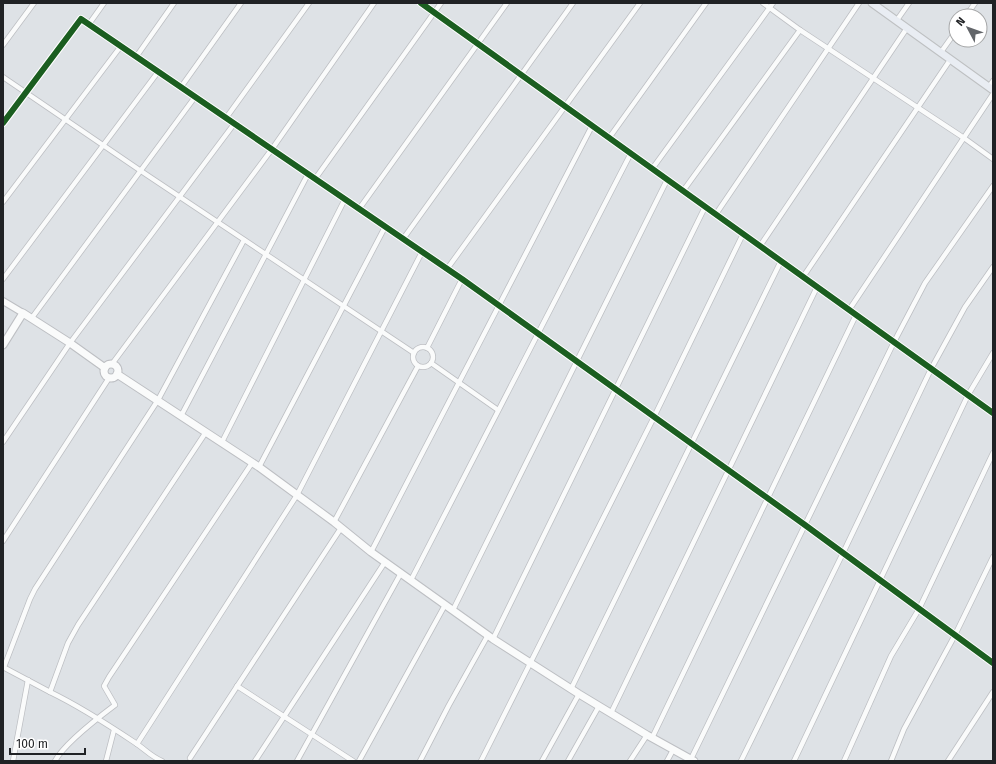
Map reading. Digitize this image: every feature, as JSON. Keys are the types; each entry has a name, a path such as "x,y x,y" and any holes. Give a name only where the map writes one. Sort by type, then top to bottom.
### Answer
{"main road":[{"path":"872,3 950,60 992,86"},
{"path":"3,345 23,313 70,343 105,368"},
{"path":"112,364 116,366 118,372 114,378 109,378 105,375 105,368 106,366 112,364"},
{"path":"117,374 256,465 334,522 371,552 491,637 610,713 692,760"}],"street":[{"path":"3,45 34,3"},
{"path":"89,24 104,3"},
{"path":"136,56 174,3"},
{"path":"180,87 241,3"},
{"path":"226,118 309,3"},
{"path":"112,364 272,149 374,3"},
{"path":"421,3 993,413"},
{"path":"315,179 441,3"},
{"path":"359,209 507,3"},
{"path":"403,239 573,3"},
{"path":"447,270 640,3"},
{"path":"609,138 706,3"},
{"path":"763,3 828,49 964,138 993,159"},
{"path":"652,169 773,3"},
{"path":"716,214 859,3"},
{"path":"896,20 909,3"},
{"path":"3,123 81,19 499,306 768,498 993,663"},
{"path":"760,246 907,28"},
{"path":"683,191 800,30"},
{"path":"941,52 948,42"},
{"path":"3,202 121,46"},
{"path":"803,277 950,60"},
{"path":"3,279 158,72"},
{"path":"3,77 179,197 414,353"},
{"path":"849,310 993,94"},
{"path":"31,319 195,97"},
{"path":"3,442 70,343 234,124"},
{"path":"371,552 592,126"},
{"path":"411,580 631,153"},
{"path":"181,416 308,174"},
{"path":"453,610 667,180"},
{"path":"692,760 894,342 925,283 993,186"},
{"path":"222,442 345,199"},
{"path":"420,761 449,706 491,637 616,390 705,207"},
{"path":"55,761 62,752 98,718 115,705 104,686 109,677 256,465 385,227"},
{"path":"481,761 654,417 743,234"},
{"path":"162,761 151,759 137,744 98,718 4,667 35,589 158,400 244,240"},
{"path":"137,744 297,495 422,252"},
{"path":"571,689 781,261"},
{"path":"741,761 931,369 965,307 993,267"},
{"path":"427,348 462,280"},
{"path":"610,713 817,287"},
{"path":"3,301 23,313"},
{"path":"630,761 649,736 768,498 856,315"},
{"path":"419,348 427,348 432,353 433,360 431,364 425,368 418,366 413,360 414,353 419,348"},
{"path":"794,761 968,395 993,352"},
{"path":"431,364 498,410"},
{"path":"334,522 418,366"},
{"path":"3,541 109,378"},
{"path":"50,692 68,643 78,625 206,432"},
{"path":"844,761 892,656 919,609 993,453"},
{"path":"190,758 341,528"},
{"path":"891,761 904,729 955,635 993,556"},
{"path":"255,761 385,562"},
{"path":"297,761 401,573"},
{"path":"359,761 445,604"},
{"path":"13,761 28,680"},
{"path":"237,686 353,761"},
{"path":"948,761 993,692"},
{"path":"542,761 579,694"},
{"path":"568,761 599,706"},
{"path":"106,761 114,730"},
{"path":"667,761 674,750"}],"cycle path":[{"path":"421,3 993,413"},
{"path":"3,123 81,19 462,279 805,525 993,663"}]}
